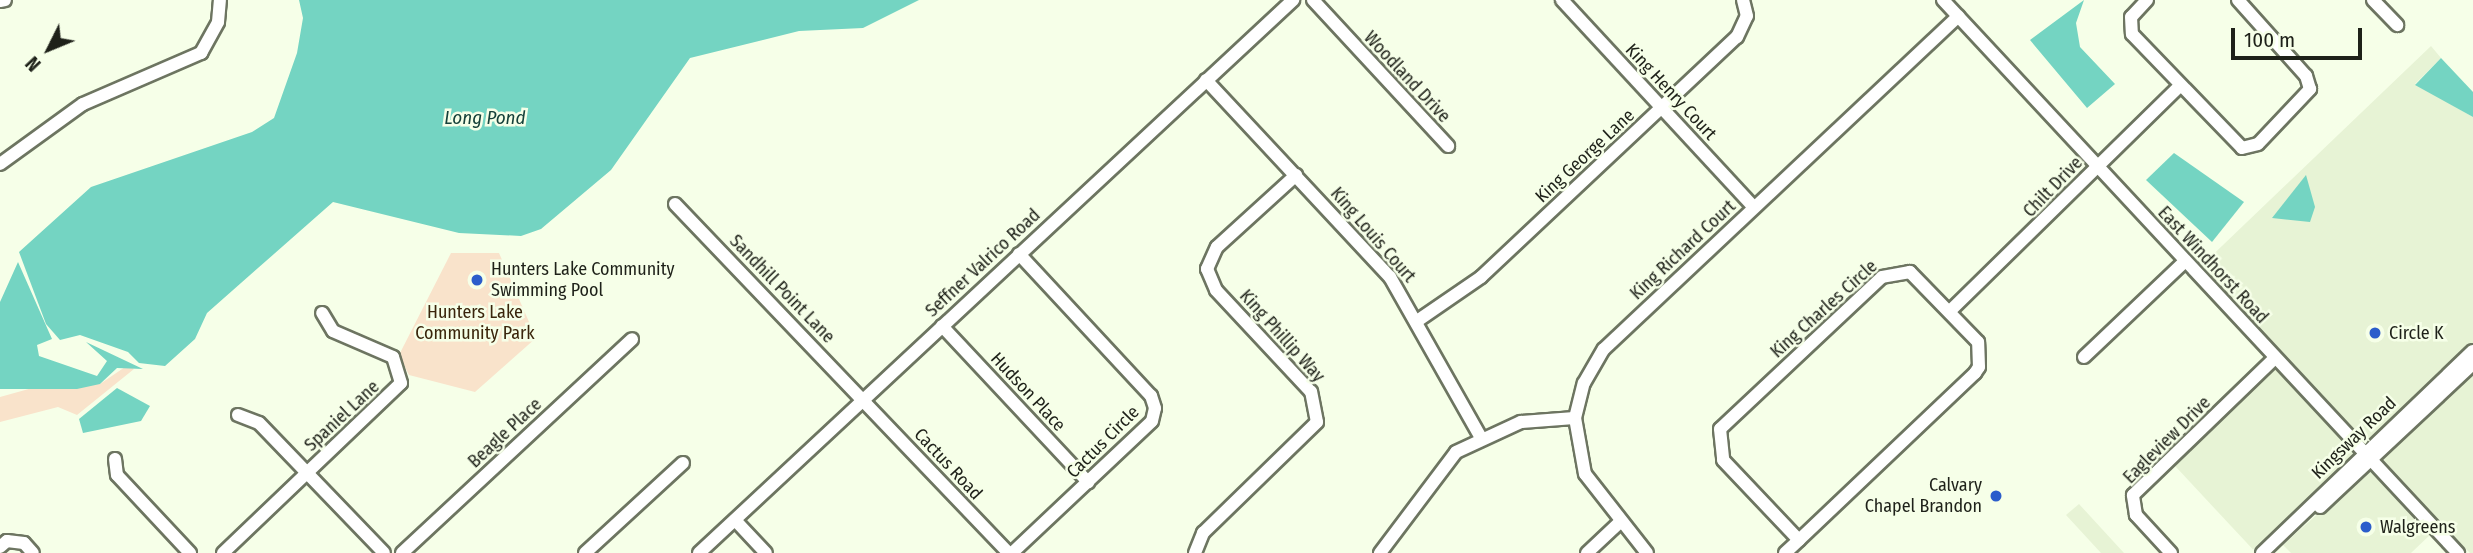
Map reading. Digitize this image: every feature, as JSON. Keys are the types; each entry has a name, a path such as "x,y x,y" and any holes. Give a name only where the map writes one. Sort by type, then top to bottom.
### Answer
{"street":[{"path":"0,164 83,104 201,53 218,22 220,0"},
{"name":"Seffner Valrico Road","path":"699,553 1293,0"},
{"name":"Woodland Drive","path":"1313,0 1448,146"},
{"name":"King Henry Court","path":"1562,0 1754,207"},
{"name":"King George Lane","path":"1420,319 1481,277 1744,28 1743,0"},
{"name":"East Windhorst Road","path":"1943,0 2458,553"},
{"path":"2147,0 2129,28 2179,87 2242,148 2258,144 2308,96 2306,76 2238,0"},
{"path":"2373,0 2397,25"},
{"name":"King Richard Court","path":"1647,553 1619,523 1585,474 1575,418 1584,383 1604,349 1958,16"},
{"name":"King Louis Court","path":"1206,80 1390,277 1420,319 1480,436"},
{"name":"Chilt Drive","path":"1951,310 2179,87"},
{"name":"King Phillip Way","path":"1195,553 1203,533 1317,422 1311,392 1216,290 1207,269 1217,247 1296,175"},
{"name":"Sandhill Point Lane","path":"675,204 863,399"},
{"name":"Cactus Circle","path":"1010,553 1152,421 1154,402 1019,254"},
{"path":"2084,357 2185,261"},
{"name":"King Charles Circle","path":"1785,553 1799,540 1975,373 1978,342 1918,276 1890,271 1720,429 1723,460 1799,540"},
{"name":"Spaniel Lane","path":"223,553 396,390 402,373 393,357 333,331 322,313"},
{"name":"Hudson Place","path":"942,326 1088,482"},
{"name":"Beagle Place","path":"402,553 632,339"},
{"name":"Kingsway Road","path":"2264,553 2473,351"},
{"name":"Eagleview Drive","path":"2171,553 2136,515 2133,495 2275,358"},
{"name":"Kingsway Road","path":"2367,456 2473,364"},
{"name":"Cactus Road","path":"863,399 1010,553"},
{"path":"238,415 259,424 384,553"},
{"path":"1380,553 1435,471 1480,436 1521,422 1575,418"},
{"path":"115,459 117,475 190,553"},
{"path":"585,553 683,463"},
{"path":"735,520 766,553"},
{"path":"1587,553 1619,523"},
{"path":"0,547 7,541 24,543 33,553"}],"shaded area":[{"path":"2431,46 2441,58 2415,84 2473,117 2473,345 2364,446 2199,268"},
{"path":"2275,365 2357,453 2253,550 2171,462"},
{"path":"2473,370 2473,553 2470,553 2377,460"},
{"path":"2370,467 2432,533 2411,553 2291,553 2283,545"},
{"path":"2079,504 2124,553 2101,553 2066,515"}],"green space":[{"name":"Hunters Lake Community Park","path":"451,253 499,253 536,338 475,392 409,375 399,355"},
{"path":"128,365 134,369 77,415 58,407 0,422 0,397 43,385 100,384"}],"water":[{"name":"Long Pond","path":"299,0 919,0 863,28 799,31 690,58 611,170 541,229 521,236 459,233 333,202 207,313 195,339 165,366 139,363 128,352 80,335 60,340 46,324 19,252 91,187 252,132 274,118 297,53 303,18"},
{"path":"2084,0 2076,23 2080,47 2115,84 2087,108 2030,40"},
{"path":"2441,58 2473,92 2473,117 2415,85"},
{"path":"2174,153 2244,202 2212,242 2146,180"},
{"path":"2306,175 2315,207 2310,222 2272,218"},
{"path":"18,262 52,339 37,345 39,356 97,376 107,361 86,342 143,369 117,368 100,384 77,389 0,389 0,302"},
{"path":"117,388 150,406 141,421 83,433 79,419"}],"place":[{"name":"Hunters Lake Community Swimming Pool","path":"477,280"},
{"name":"Circle K","path":"2375,333"},
{"name":"Calvary Chapel Brandon","path":"1996,496"},
{"name":"Walgreens","path":"2366,527"}]}
